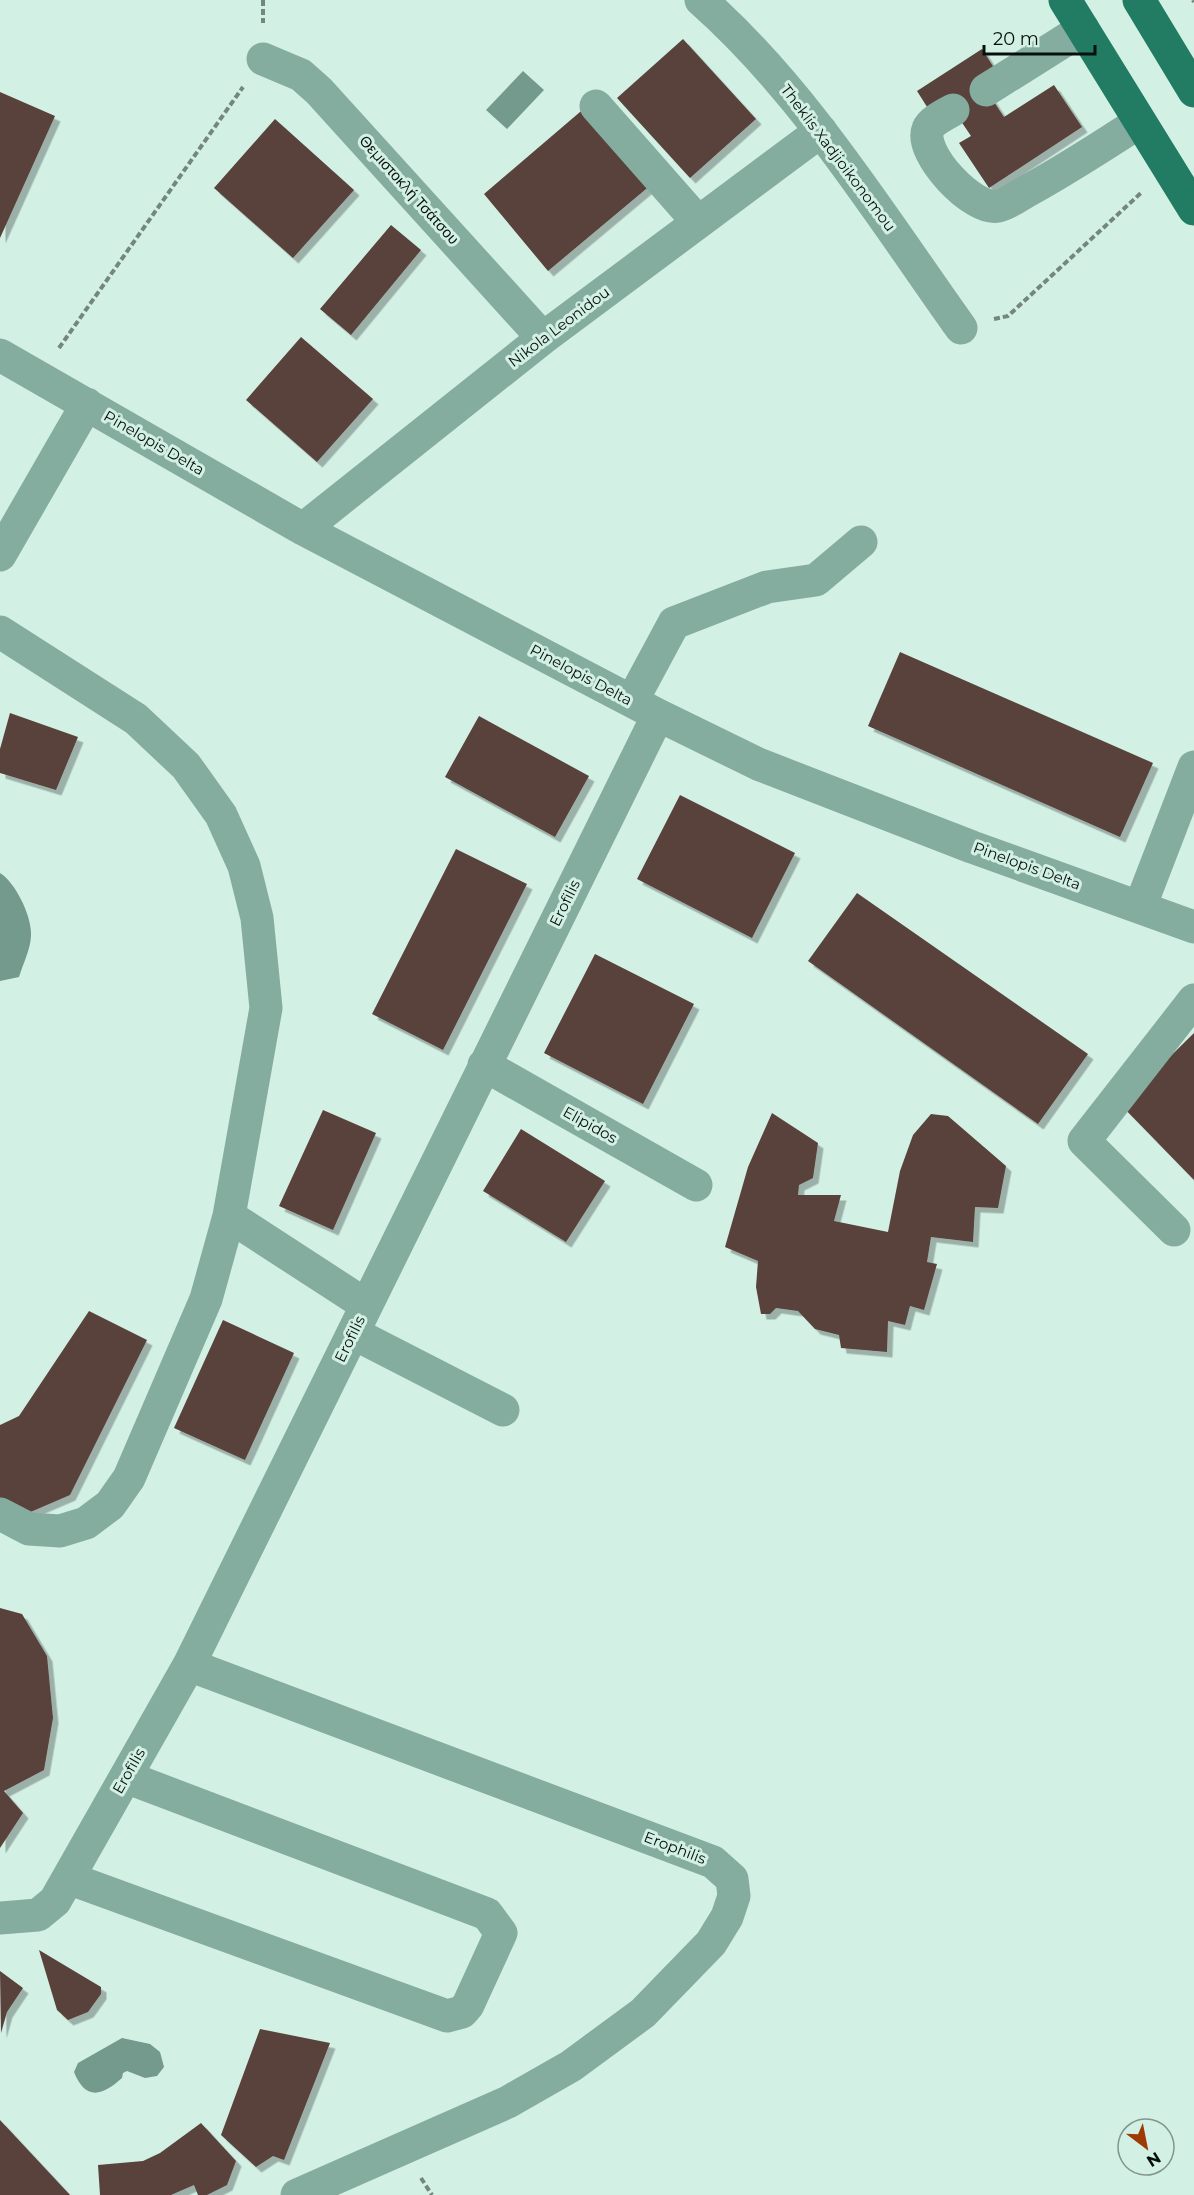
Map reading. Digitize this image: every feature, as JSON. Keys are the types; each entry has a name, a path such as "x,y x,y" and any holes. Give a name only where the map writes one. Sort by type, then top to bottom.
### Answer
{"main road":[{"path":"1065,0 1194,209"},
{"path":"1139,0 1194,91"}],"street":[{"name":"Theklis Xadjioikonomou","path":"701,0 766,64 820,131 961,328"},
{"path":"986,90 1083,29"},
{"name":"Θεμιστοκλή Τσάτσου","path":"263,59 301,75 319,91 543,338"},
{"path":"596,106 699,222"},
{"path":"953,110 929,126 927,132 929,147 943,172 970,197 986,207 999,206 1034,187 1140,122"},
{"name":"Nikola Leonidou","path":"303,529 543,338 820,131"},
{"name":"Pinelopis Delta","path":"0,355 303,529 645,708 758,764 972,846 1194,927"},
{"path":"0,555 87,404"},
{"name":"Erofilis","path":"0,1918 38,1916 55,1900 189,1665 484,1065 645,708 674,623 767,587 816,580 861,542"},
{"path":"0,632 136,719 186,766 221,815 244,866 257,918 266,1008 229,1216 206,1299 129,1478 110,1505 86,1523 60,1531 29,1529 0,1514"},
{"path":"1140,907 1194,767"},
{"path":"1174,1230 1084,1141 1194,1000"},
{"name":"Elipidos","path":"484,1065 696,1185"},
{"path":"229,1216 359,1319 503,1410"},
{"name":"Erophilis","path":"189,1665 713,1862 732,1879 734,1896 727,1917 711,1943 644,2013 571,2066 508,2102 297,2195"},
{"path":"68,1878 447,2016 462,2012 468,2005 501,1933 487,1914 126,1777"}],"path":[{"path":"38,377 263,59 263,0"},
{"path":"961,328 1008,316 1169,168"}],"shaded area":[{"path":"523,71 544,90 507,129 486,110"},
{"path":"0,873 12,884 22,901 29,919 31,940 19,977 0,981"},
{"path":"122,2038 150,2044 160,2052 164,2067 157,2076 145,2078 127,2071 123,2073 122,2078 108,2088 95,2093 89,2092 79,2082 74,2072 78,2063"}],"building":[{"path":"683,39 756,119 690,178 617,98"},
{"path":"982,49 998,74 982,84 1004,117 1054,85 1082,127 989,188 959,143 971,136 946,99 929,110 917,91"},
{"path":"0,92 55,116 0,238"},
{"path":"587,106 652,184 548,271 484,194"},
{"path":"275,119 354,190 293,258 214,188"},
{"path":"391,225 421,250 351,335 320,309"},
{"path":"301,337 373,399 317,462 246,400"},
{"path":"900,652 1153,763 1120,837 868,726"},
{"path":"10,713 78,737 56,790 0,773 0,749"},
{"path":"479,716 589,776 555,837 445,777"},
{"path":"680,795 795,853 752,938 637,879"},
{"path":"456,849 527,884 443,1050 372,1014"},
{"path":"857,893 1088,1054 1038,1124 808,961"},
{"path":"595,954 694,1004 643,1104 544,1053"},
{"path":"1194,1033 1194,1180 1121,1105"},
{"path":"323,1110 376,1133 333,1230 279,1206"},
{"path":"772,1113 818,1143 813,1178 799,1185 798,1195 841,1195 834,1221 888,1232 900,1171 913,1135 931,1114 948,1116 1006,1166 998,1208 975,1207 973,1242 931,1237 927,1262 937,1264 924,1310 910,1306 905,1325 888,1321 887,1352 841,1348 839,1335 815,1329 798,1311 776,1308 770,1314 761,1314 756,1287 758,1261 725,1247 748,1167"},
{"path":"521,1129 605,1181 566,1242 483,1191"},
{"path":"89,1311 147,1340 70,1495 12,1520 0,1514 0,1425 19,1416"},
{"path":"223,1320 294,1353 245,1460 174,1428"},
{"path":"0,1608 22,1614 47,1656 53,1718 44,1770 4,1791 23,1813 0,1848"},
{"path":"39,1950 101,1987 101,1994 88,2012 68,2020 57,2010"},
{"path":"0,1971 23,1988 7,2012 1,2033"},
{"path":"260,2029 330,2043 284,2160 273,2156 256,2167 221,2135"},
{"path":"0,2120 70,2195 0,2195"},
{"path":"201,2123 236,2161 227,2185 207,2195 198,2195 194,2185 171,2195 100,2195 98,2165 143,2161 160,2153"}]}
